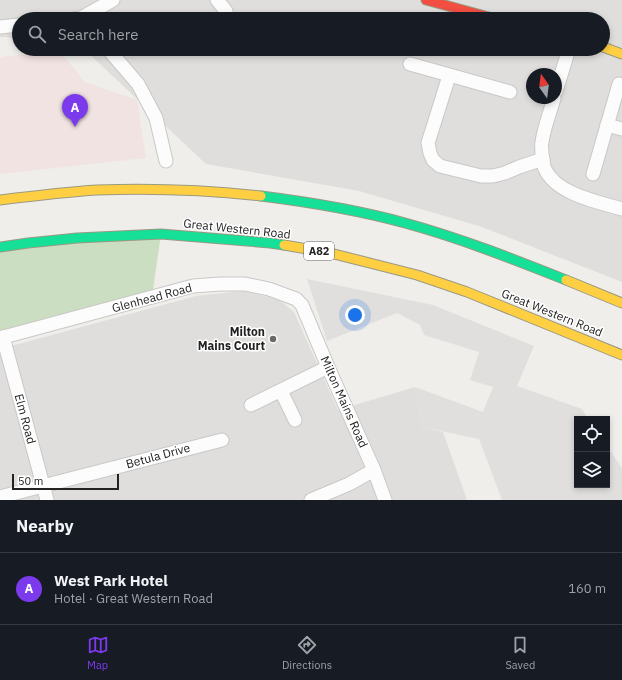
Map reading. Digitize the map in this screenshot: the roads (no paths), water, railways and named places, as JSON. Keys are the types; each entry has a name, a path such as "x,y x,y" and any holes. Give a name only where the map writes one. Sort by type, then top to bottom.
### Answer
{"main road":[{"path":"426,0 469,12"},
{"path":"610,50 622,54"},
{"path":"0,200 70,192 116,189 168,189 240,193 314,203 417,226 474,245 540,270 622,304"},
{"name":"Great Western Road","path":"0,247 77,238 161,234 270,243 330,253 417,275 463,290 622,355"}],"street":[{"path":"91,12 113,0"},
{"path":"217,0 226,11"},
{"path":"0,27 12,26"},
{"path":"114,56 138,84 156,118 166,161"},
{"path":"562,72 567,56"},
{"path":"410,64 510,92"},
{"path":"449,76 428,143 433,160 440,166 481,176 493,176 543,159"},
{"path":"593,174 619,84"},
{"path":"552,104 541,144 546,170 554,181 566,190 585,198 622,209"},
{"path":"607,125 622,129"},
{"name":"Glenhead Road","path":"1,337 193,286 220,284 251,285 269,289 296,299 302,305"},
{"name":"Milton Mains Road","path":"302,305 374,470 385,500"},
{"name":"Elm Road","path":"1,337 47,500"},
{"path":"251,405 328,367"},
{"path":"281,391 295,420"},
{"name":"Betula Drive","path":"0,497 222,440"},
{"path":"311,500 349,484 374,470"}],"place":[{"name":"West Park Hotel","path":"75,127"},
{"name":"Milton Mains Court","path":"273,339"}]}
